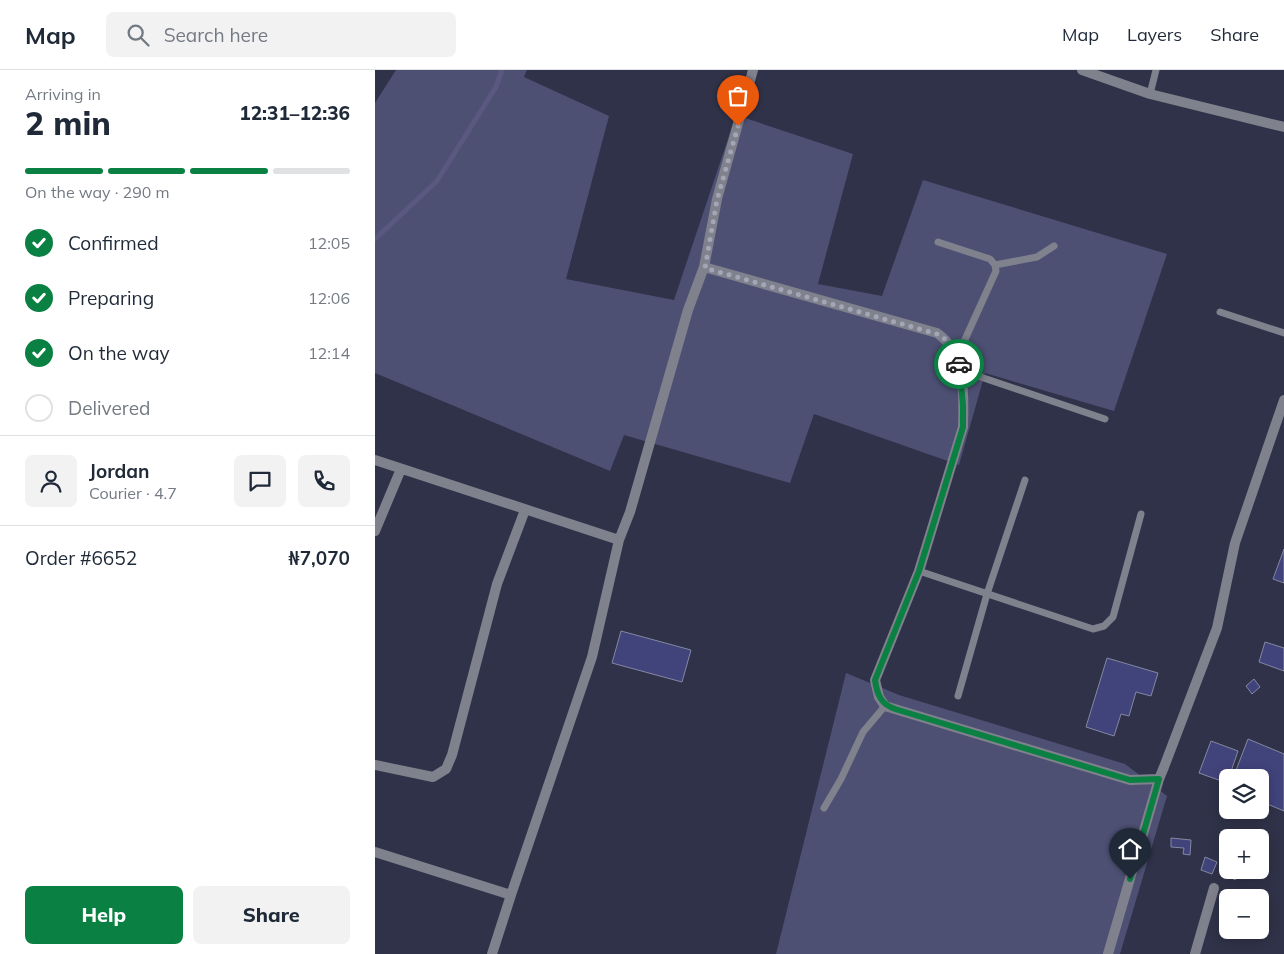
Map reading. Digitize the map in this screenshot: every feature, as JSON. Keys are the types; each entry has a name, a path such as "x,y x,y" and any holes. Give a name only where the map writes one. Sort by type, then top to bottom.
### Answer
{"street":[{"path":"492,954 592,657 619,540 630,512 688,310 705,268 717,200 753,70"},
{"path":"1082,70 1150,94 1284,127"},
{"path":"705,268 937,334 945,339 957,357 960,370 963,427 919,571 875,680 879,697 885,706 1130,780 1159,779"},
{"path":"1108,954 1159,779 1217,628 1235,543 1284,400"},
{"path":"375,460 619,540"},
{"path":"375,531 401,469"},
{"path":"375,765 433,777 446,769 452,755 497,584 525,510"},
{"path":"375,852 511,895"},
{"path":"1195,954 1214,888"}],"lane":[{"path":"1150,94 1156,70"},
{"path":"938,242 990,259 995,265 995,271 957,357"},
{"path":"995,265 1037,257 1054,246"},
{"path":"1220,312 1284,333"},
{"path":"960,370 1105,419"},
{"path":"958,696 987,594 1025,480"},
{"path":"919,571 1093,629 1104,626 1113,617 1141,514"},
{"path":"824,808 841,779 863,732 885,706"}],"shaded area":[{"path":"396,70 527,70 524,77 609,116 566,279 674,300 736,115 853,154 818,284 882,296 923,180 1167,254 1114,411 985,373 959,465 814,414 790,483 624,435 610,471 375,373 375,103"},
{"path":"846,673 899,695 1125,764 1167,796 1120,954 776,954"}],"building":[{"path":"1284,549 1284,583 1273,579"},
{"path":"621,631 691,650 682,682 612,663"},
{"path":"1265,642 1284,648 1284,671 1259,662"},
{"path":"1107,658 1158,673 1151,696 1136,692 1129,716 1121,714 1114,736 1086,727"},
{"path":"1254,679 1260,687 1252,694 1246,686"},
{"path":"1248,739 1284,754 1284,811 1269,805 1269,769 1236,769"},
{"path":"1211,741 1238,751 1232,769 1219,769 1219,780 1199,773"},
{"path":"1171,838 1191,840 1190,855 1183,854 1184,848 1171,847"},
{"path":"1205,857 1217,862 1212,874 1201,870"}],"waterway":[{"path":"375,239 437,181 496,87 502,70"}],"way so far":[{"path":"738,126 717,200 705,268 937,334 945,339 957,357 959,364"}],"route":[{"path":"959,364 963,427 919,571 875,680 879,697 885,706 1130,780 1159,779 1130,879"}]}
